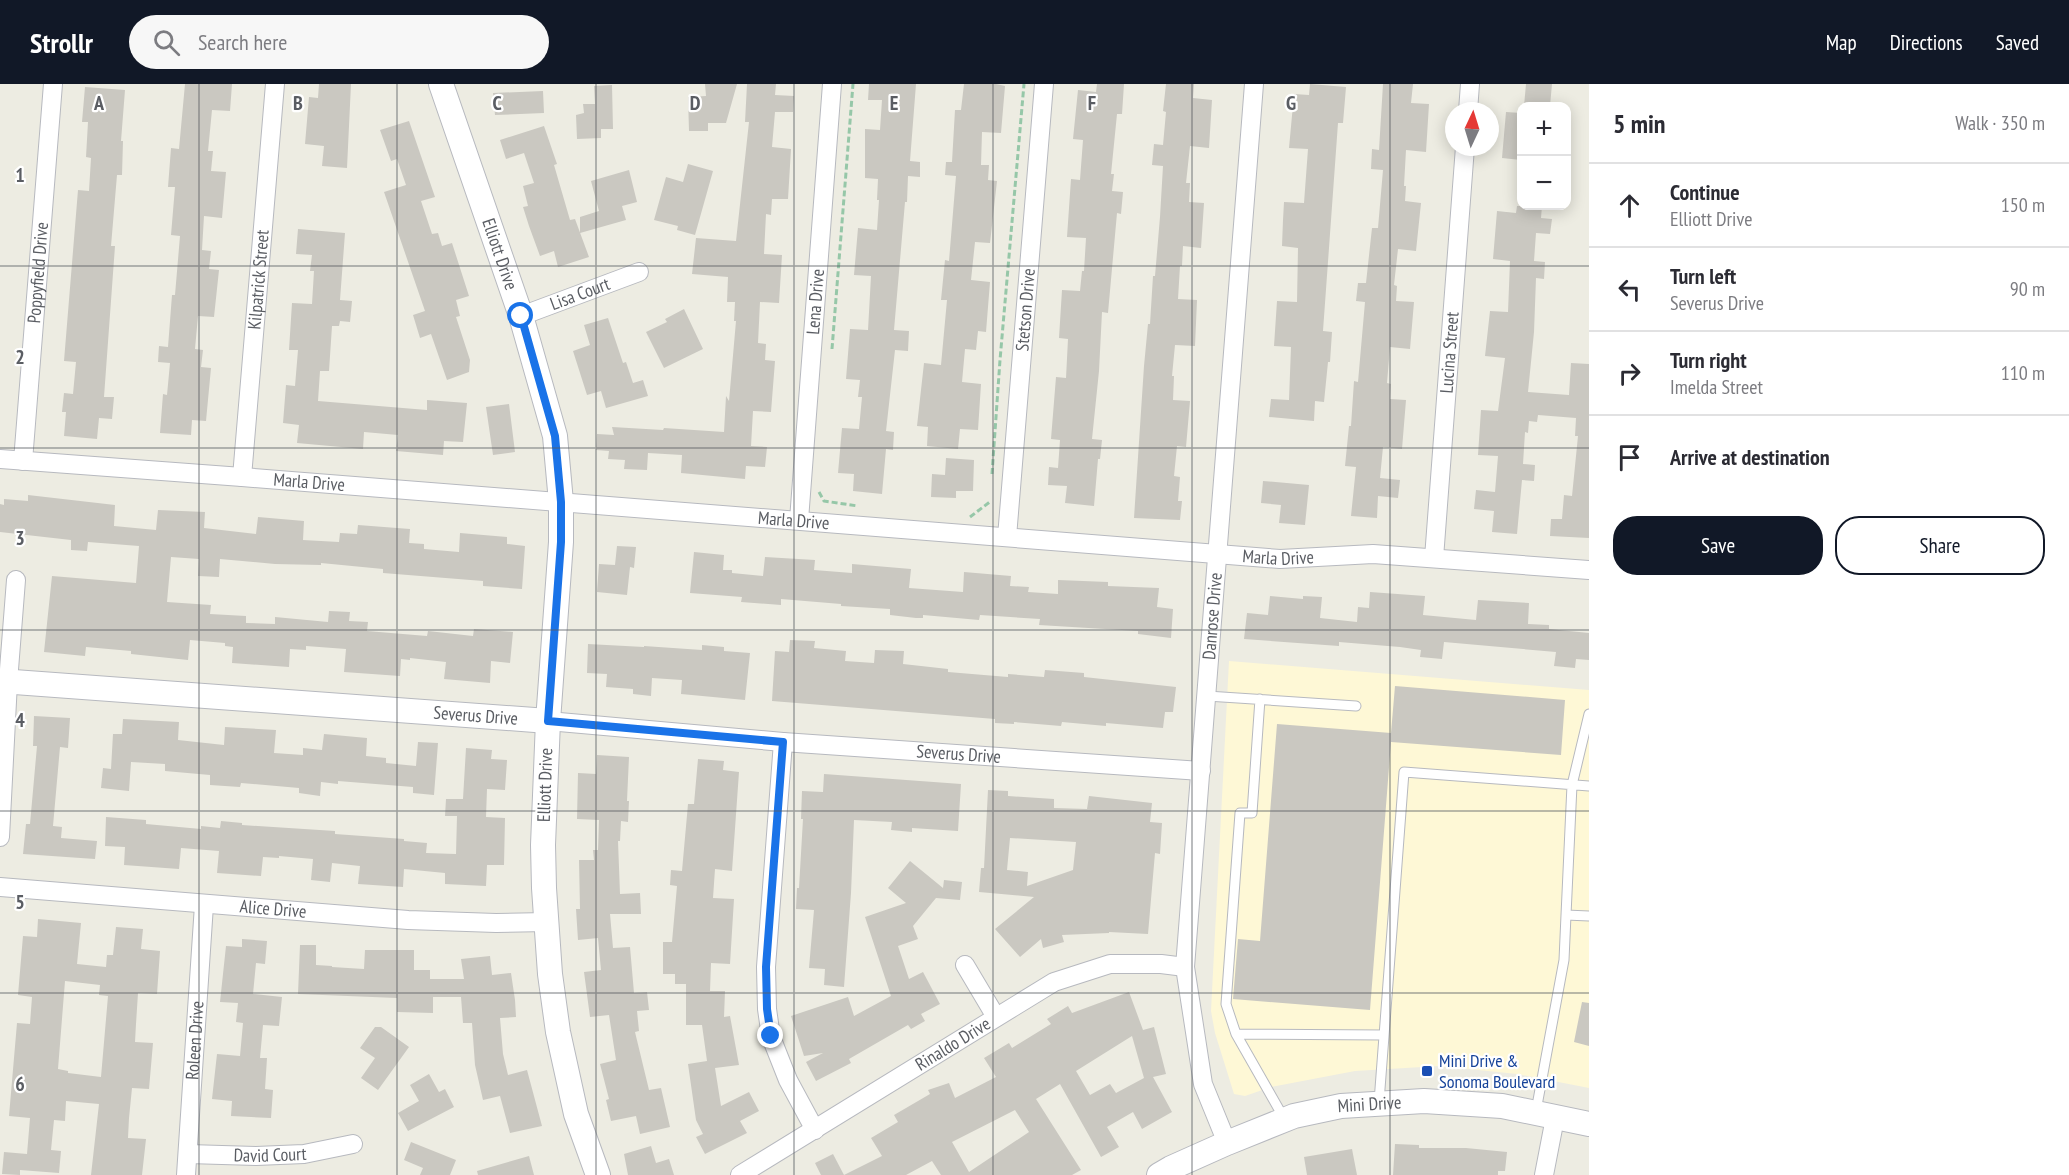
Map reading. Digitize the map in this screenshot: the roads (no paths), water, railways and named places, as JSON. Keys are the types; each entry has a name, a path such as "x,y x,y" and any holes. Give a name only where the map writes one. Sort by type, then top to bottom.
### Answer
{"street":[{"name":"Poppyfield Drive","path":"23,461 53,84"},
{"name":"Kilpatrick Street","path":"242,477 275,84"},
{"name":"Elliott Drive","path":"441,84 521,316 555,436 561,502 561,542 548,721 543,845 546,922 550,974 560,1042 576,1114 598,1175"},
{"name":"Lena Drive","path":"799,520 832,84"},
{"name":"Stetson Drive","path":"1007,537 1044,84"},
{"name":"Danrose Drive","path":"1227,1143 1203,1084 1185,967 1254,84"},
{"path":"1469,102 1470,84"},
{"name":"Lucina Street","path":"1434,558 1464,156"},
{"name":"Lisa Court","path":"521,316 639,272"},
{"name":"Marla Drive","path":"0,459 1280,559 1373,554 1589,570"},
{"path":"0,837 4,681 16,580"},
{"name":"Severus Drive","path":"4,681 548,721 783,742 1201,771"},
{"path":"783,742 766,967 767,1009 771,1036 788,1080 815,1130"},
{"name":"Alice Drive","path":"0,887 408,920 546,922"},
{"name":"Roleen Drive","path":"186,1175 204,905"},
{"name":"Rinaldo Drive","path":"740,1175 1054,982 1110,964 1161,964 1185,967"},
{"path":"965,965 996,1017"},
{"name":"Mini Drive","path":"1159,1175 1227,1143 1285,1120 1341,1106 1424,1101 1502,1106 1589,1124"},
{"path":"1544,1175 1545,1116"},
{"name":"David Court","path":"188,1154 256,1156 304,1154 353,1144"}],"lane":[{"path":"1207,696 1356,706"},
{"path":"1260,699 1252,813 1240,813 1226,1004 1236,1034 1285,1120"},
{"path":"1545,1116 1564,960 1572,785 1589,714"},
{"path":"1378,1104 1404,772 1589,786"},
{"path":"1566,915 1589,916"},
{"path":"1236,1034 1384,1035"}],"place":[{"name":"Mini Drive & Sonoma Boulevard","path":"1427,1071"}]}
